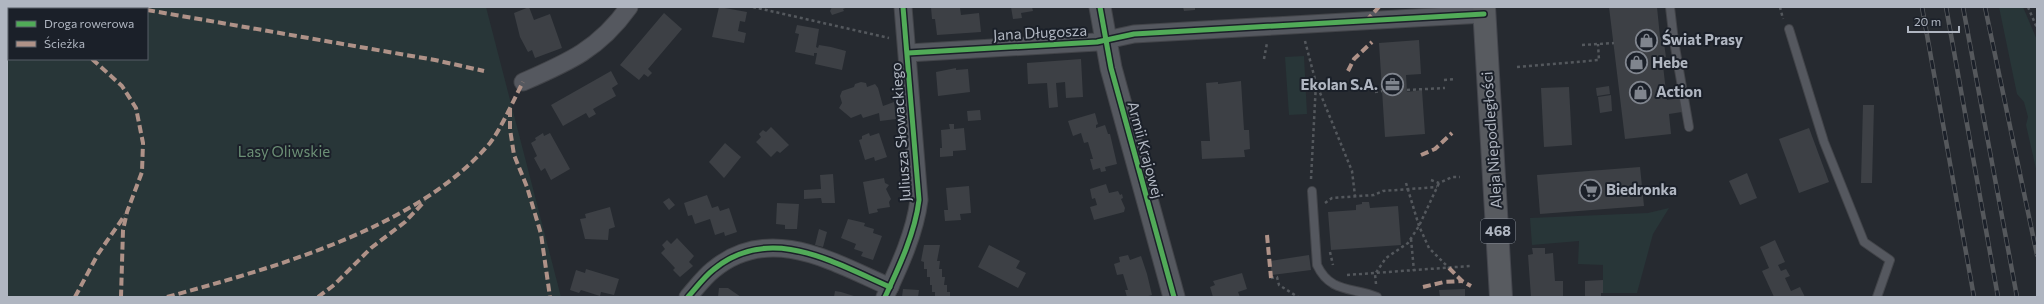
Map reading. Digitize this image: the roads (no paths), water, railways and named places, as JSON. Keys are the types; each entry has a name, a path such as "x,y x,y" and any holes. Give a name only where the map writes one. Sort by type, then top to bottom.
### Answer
{"main road":[{"name":"Aleja Niepodległości","path":"1484,11 1502,297"}],"street":[{"path":"523,82 569,62 596,43 607,33 629,7"},
{"name":"Juliusza Słowackiego","path":"888,292 918,213 919,200 903,7"},
{"name":"Armii Krajowej","path":"1100,7 1105,40 1145,197 1174,297"},
{"name":"Jana Długosza","path":"908,53 1105,40 1134,34 1300,25 1484,11"},
{"path":"688,297 712,270 735,255 755,248 784,247 818,256 888,292"}],"lane":[{"path":"1670,7 1674,41 1689,127"},
{"path":"1789,29 1824,142 1864,242 1890,260 1877,297"},
{"path":"1312,191 1318,265 1322,275 1328,282 1343,289 1377,297"}],"railway":[{"path":"1922,7 1974,297"},
{"path":"1946,7 1998,297"},
{"path":"1963,7 2017,297"},
{"path":"1985,7 2037,255"}],"place":[{"name":"Świat Prasy","path":"1646,40"},
{"name":"Hebe","path":"1636,63"},
{"name":"Ekolan S.A.","path":"1393,85"},
{"name":"Action","path":"1641,92"},
{"name":"Biedronka","path":"1590,190"}],"park label":[{"name":"Lasy Oliwskie","path":"284,152"}]}
